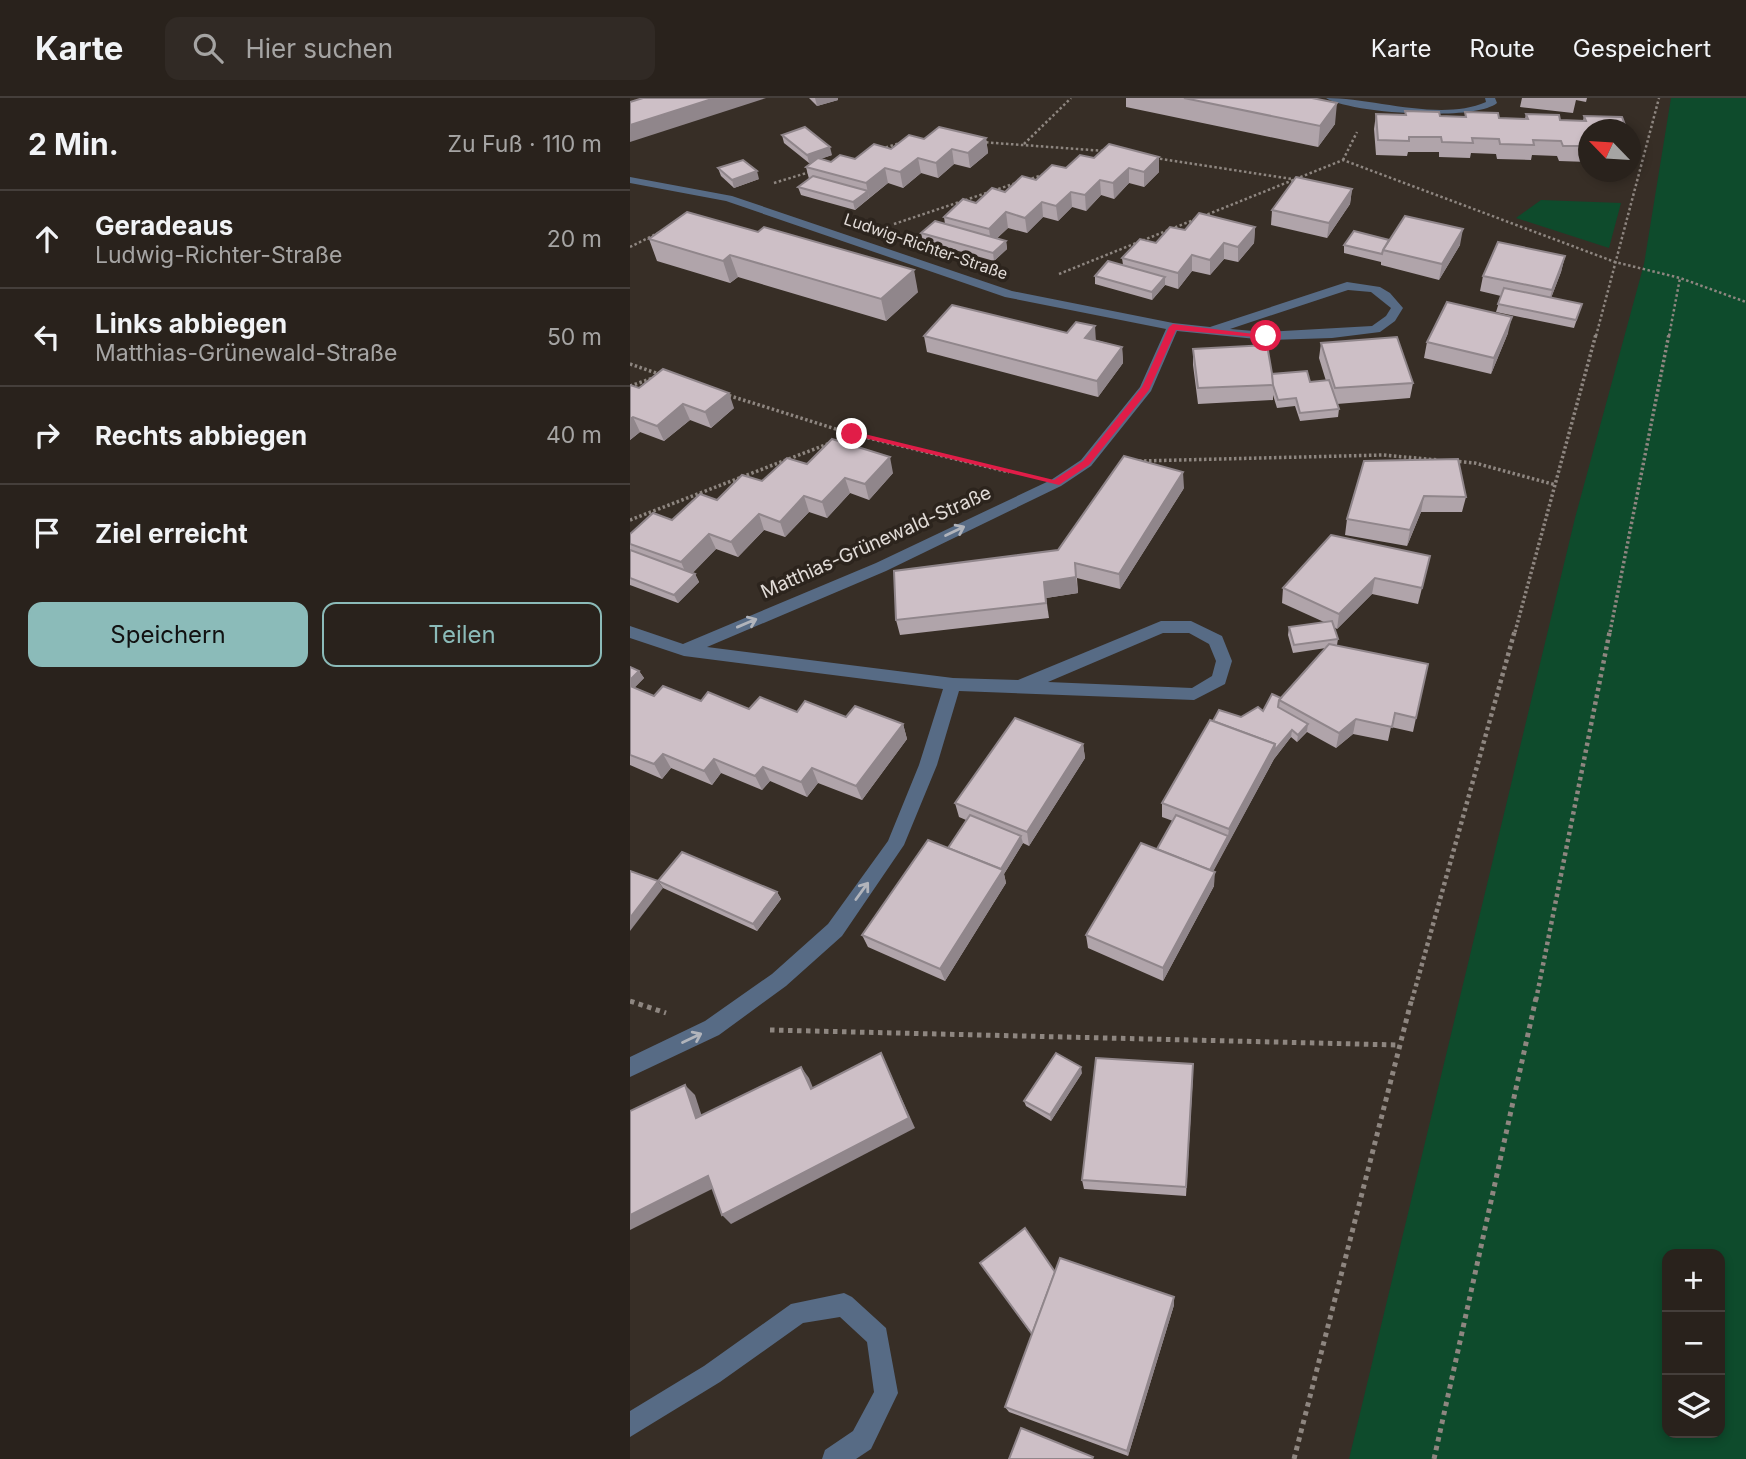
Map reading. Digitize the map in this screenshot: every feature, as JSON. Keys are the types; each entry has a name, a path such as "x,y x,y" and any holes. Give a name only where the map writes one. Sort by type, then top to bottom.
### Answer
{"street":[{"path":"1331,98 1372,105 1464,111 1484,109 1492,103 1490,98"},
{"path":"1372,105 1410,98"},
{"name":"Ludwig-Richter-Straße","path":"630,180 728,198 1009,294 1173,327 1266,336 1376,329 1391,318 1397,308 1384,292 1369,287 1347,286 1213,330"},
{"name":"Matthias-Grünewald-Straße","path":"684,650 881,567 1056,483 1086,463 1146,388 1173,327"},
{"path":"630,632 684,650 953,684 1019,687 1194,694 1219,680 1224,661 1216,640 1191,627 1161,627 1019,687"},
{"path":"630,1067 712,1028 779,980 835,930 895,845 928,765 953,684"},
{"path":"630,1425 712,1374 799,1312 844,1305 878,1336 886,1393 862,1440 834,1459"}],"path":[{"path":"1024,144 1071,98"},
{"path":"1294,1459 1399,1045 1556,485 1659,98"},
{"path":"970,141 1112,151 1099,156"},
{"path":"878,150 903,142"},
{"path":"1151,157 1292,179"},
{"path":"1009,294 1343,159 1615,262 1680,278 1746,302"},
{"path":"728,198 816,170"},
{"path":"850,238 1047,173"},
{"path":"630,247 667,228"},
{"path":"1434,1459 1550,935 1680,278"},
{"path":"630,364 663,375 630,386"},
{"path":"713,391 852,434 1056,483"},
{"path":"630,520 852,434"},
{"path":"1086,463 1383,455 1475,463 1556,485"},
{"path":"630,1001 712,1028 1399,1045"}],"green space":[{"path":"1671,98 1746,98 1746,1459 1349,1459 1575,518 1644,264"},
{"path":"1541,200 1621,203 1609,248 1516,218"}],"building":[{"path":"643,98 715,98 630,125 630,102"},
{"path":"1184,98 1312,98 1337,103 1320,126"},
{"path":"1405,111 1439,112 1440,116 1466,117 1465,112 1498,113 1499,118 1528,119 1526,114 1559,115 1560,120 1578,121 1578,146 1563,146 1561,141 1533,140 1534,145 1500,144 1499,139 1472,138 1473,143 1442,142 1441,137 1409,137 1409,141 1378,140 1376,114 1406,115"},
{"path":"1584,116 1623,119 1585,119"},
{"path":"805,127 830,147 807,155 782,135"},
{"path":"939,127 986,138 968,153 952,149 936,163 918,158 900,172 885,168 866,183 806,167 818,158 831,162 840,155 855,159 874,144 891,149 909,135 924,139"},
{"path":"1109,144 1159,157 1144,172 1129,168 1113,183 1100,180 1085,195 1071,192 1056,206 1042,202 1025,218 1006,212 989,229 944,217 963,199 976,203 992,188 1005,192 1022,176 1036,180 1052,165 1066,168 1080,155 1094,158"},
{"path":"743,160 757,171 732,180 718,168"},
{"path":"813,176 868,191 853,202 798,187"},
{"path":"1296,177 1352,189 1329,223 1272,210"},
{"path":"687,212 758,232 764,227 914,270 881,299 730,255 723,261 649,239"},
{"path":"1199,213 1255,227 1238,247 1224,243 1210,260 1192,255 1178,273 1122,258 1140,239 1156,243 1170,227 1185,230"},
{"path":"1405,216 1463,229 1442,264 1383,250"},
{"path":"935,221 1006,241 993,253 921,233"},
{"path":"1354,231 1389,240 1382,254 1344,245"},
{"path":"1498,242 1565,256 1552,290 1483,276"},
{"path":"1108,261 1165,277 1152,292 1095,276"},
{"path":"1504,288 1582,304 1576,320 1498,304"},
{"path":"1447,302 1512,317 1494,358 1427,342"},
{"path":"952,305 1067,333 1076,322 1095,326 1085,338 1122,347 1097,381 924,336"},
{"path":"1397,337 1413,383 1335,388 1321,343"},
{"path":"1267,345 1274,385 1198,388 1193,349"},
{"path":"663,369 729,393 705,412 683,404 657,426 633,417 630,419 630,385 639,388"},
{"path":"1307,371 1310,382 1329,380 1339,409 1300,413 1296,398 1278,400 1272,374"},
{"path":"832,439 890,457 865,484 845,478 822,502 804,496 780,522 759,514 731,542 709,534 681,562 630,544 630,534 653,513 672,520 700,494 717,500 742,475 762,481 787,458 807,464"},
{"path":"1124,456 1183,472 1119,574 1075,563 1076,577 1044,582 1046,603 896,620 894,571 1058,550"},
{"path":"1458,459 1466,497 1424,496 1410,530 1347,519 1364,461"},
{"path":"1331,535 1430,556 1422,588 1375,578 1339,614 1283,588"},
{"path":"630,550 695,574 674,595 630,578"},
{"path":"1332,621 1338,639 1294,645 1289,627"},
{"path":"1329,644 1428,664 1416,718 1395,713 1392,727 1356,719 1339,733 1279,700"},
{"path":"630,667 639,671 630,680"},
{"path":"630,686 654,696 663,686 701,701 708,692 749,709 760,697 797,712 805,701 846,717 855,706 903,724 856,786 812,768 801,782 763,767 755,776 714,759 704,771 663,754 654,764 630,755"},
{"path":"1272,694 1281,698 1278,707 1308,724 1298,735 1292,730 1274,751 1275,744 1213,721 1219,710 1241,717 1258,707 1263,711"},
{"path":"1015,718 1083,744 1027,832 955,803"},
{"path":"1210,720 1275,744 1229,829 1162,803"},
{"path":"970,815 1021,836 1001,869 948,848"},
{"path":"1176,815 1228,836 1210,870 1157,849"},
{"path":"928,840 1003,870 940,969 862,935"},
{"path":"1141,843 1215,872 1163,968 1086,935"},
{"path":"682,852 777,892 753,924 658,881"},
{"path":"630,871 658,881 630,918"},
{"path":"881,1053 909,1118 722,1215 708,1176 630,1215 630,1111 685,1085 696,1118 801,1067 811,1089"},
{"path":"1056,1053 1081,1067 1050,1115 1024,1101"},
{"path":"1096,1058 1193,1064 1186,1187 1082,1180"},
{"path":"1025,1228 1055,1272 1032,1334 980,1263"},
{"path":"1060,1258 1174,1297 1127,1451 1005,1407"},
{"path":"1021,1428 1093,1457 1009,1459"}],"route":[{"path":"852,434 1056,483 1086,463 1146,388 1173,327 1266,336"}]}
